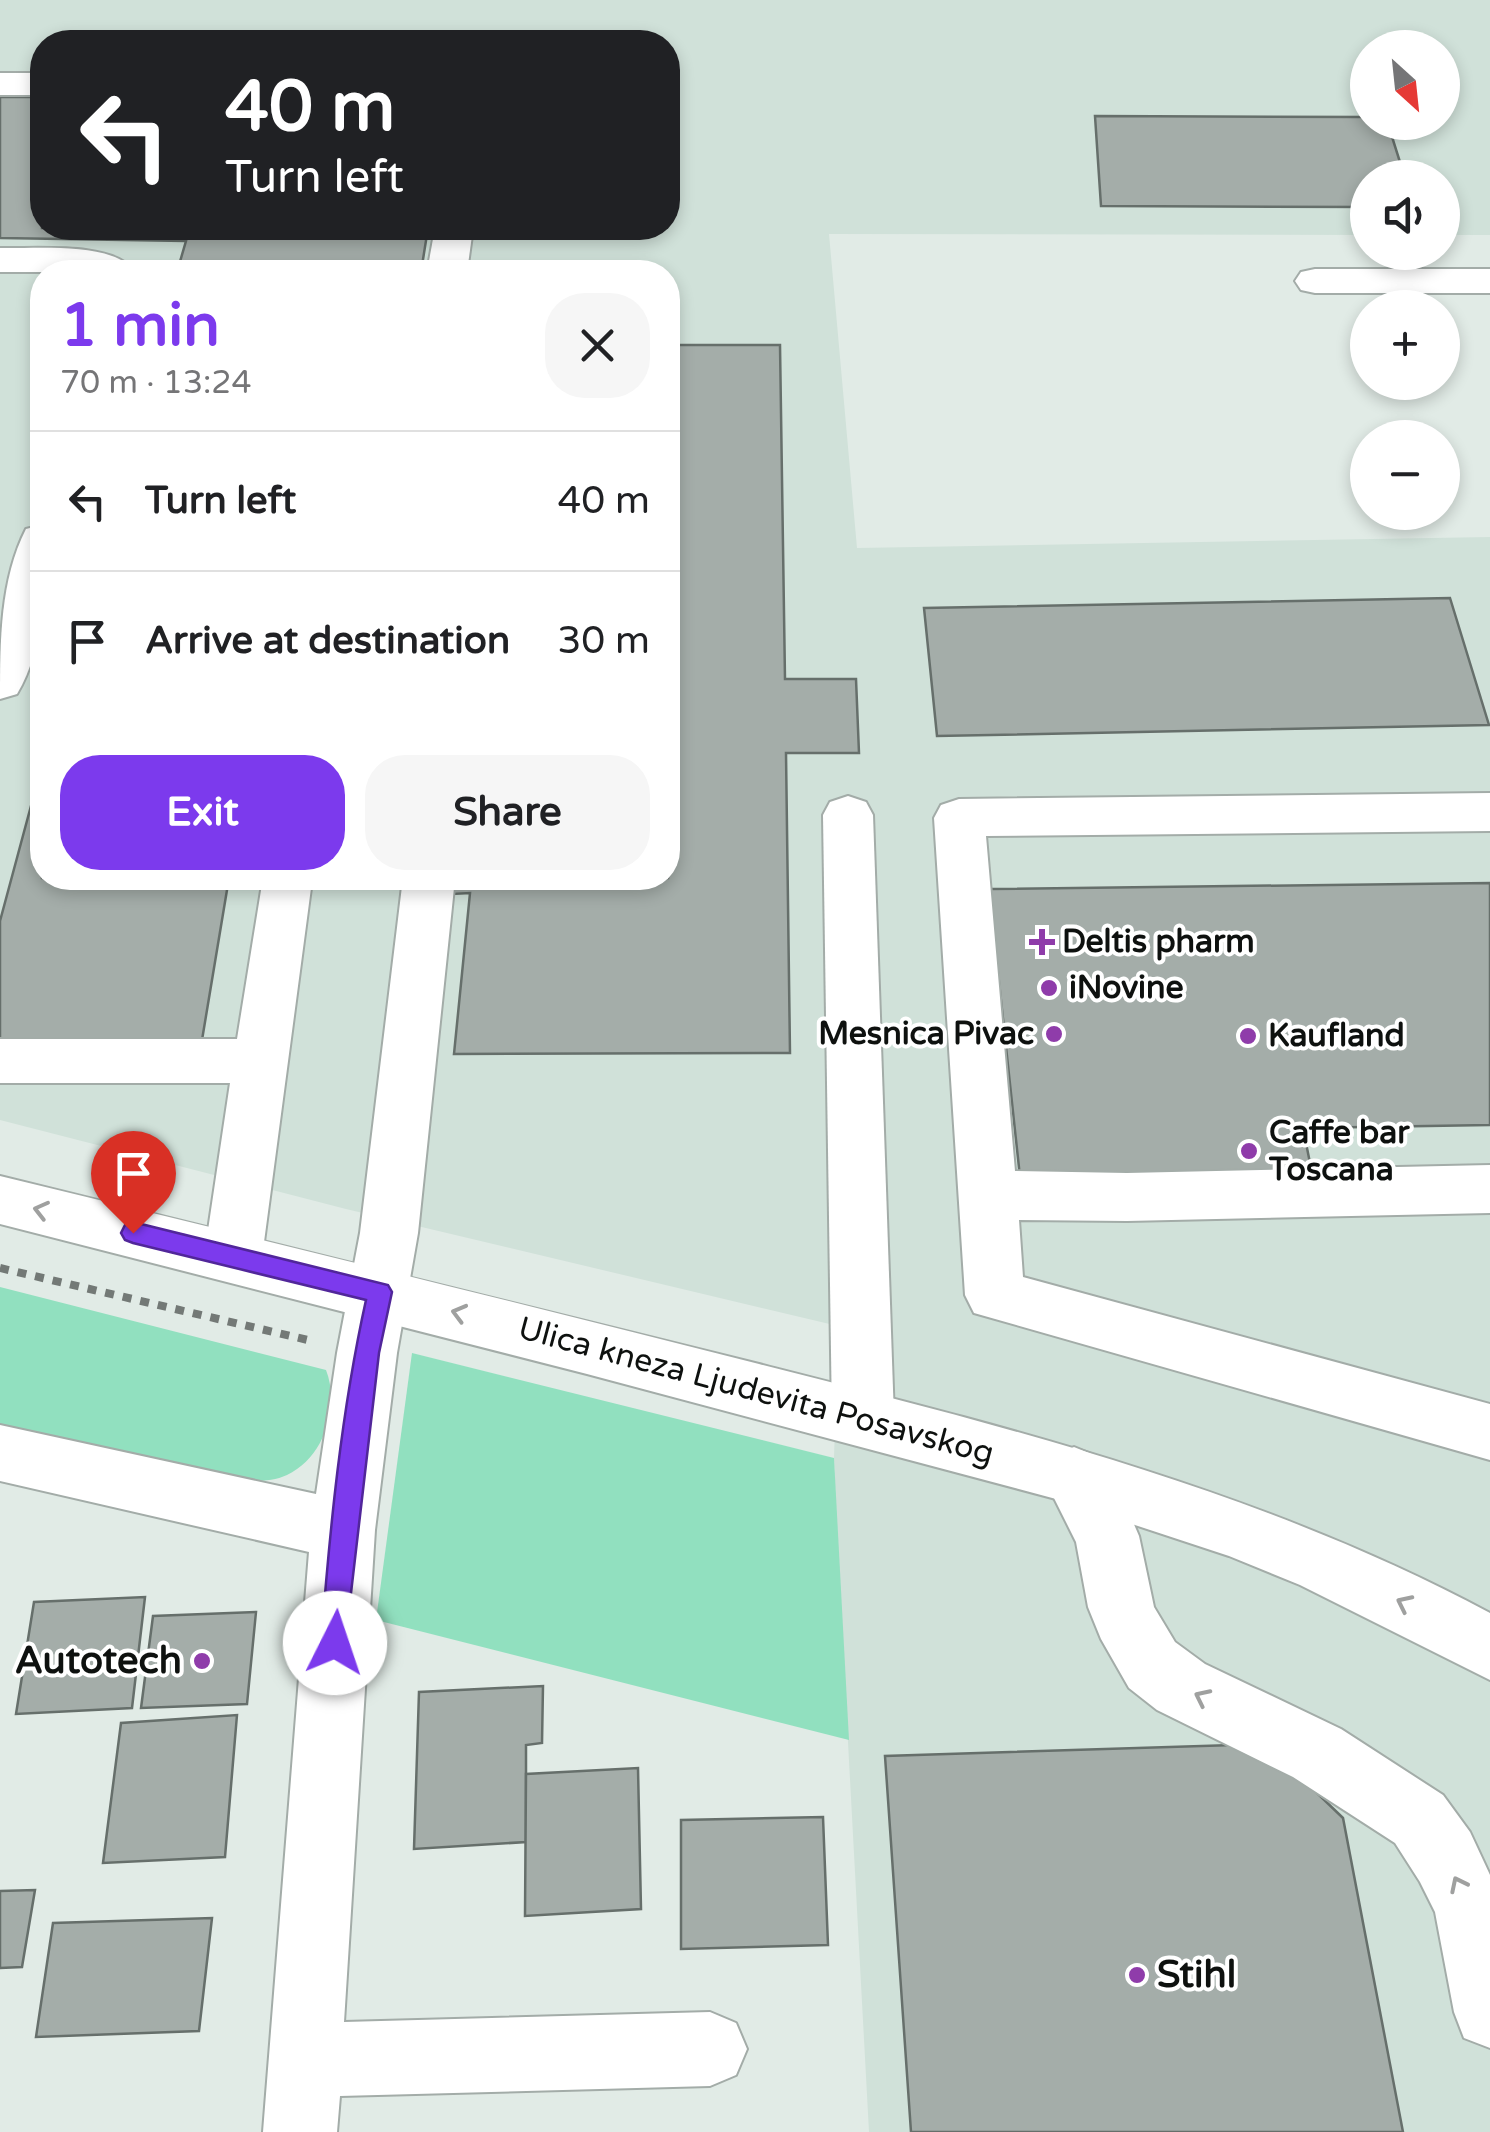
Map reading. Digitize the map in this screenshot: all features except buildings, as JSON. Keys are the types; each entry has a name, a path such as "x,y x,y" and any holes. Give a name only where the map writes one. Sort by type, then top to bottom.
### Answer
{"main road":[{"path":"0,84 30,84"},
{"path":"0,260 30,261"},
{"path":"1316,281 1490,281"},
{"path":"0,682 30,581"},
{"path":"1490,812 959,818 995,1295 1490,1432"},
{"path":"848,815 863,1418"},
{"path":"233,1258 285,890"},
{"path":"300,2132 343,1530 427,890"},
{"path":"0,1061 261,1061"},
{"path":"988,1195 1127,1197 1490,1189"},
{"name":"Ulica kneza Ljudevita Posavskog","path":"0,1200 233,1258 373,1323 863,1418 1074,1476 1212,1520 1340,1571 1482,1637"},
{"path":"0,1453 343,1530"},
{"path":"1074,1476 1107,1536 1120,1606 1134,1639 1152,1665 1181,1686 1318,1754 1419,1819 1445,1857 1469,1908 1490,2012"},
{"path":"306,2060 710,2049"}],"path":[{"path":"0,1268 373,1323"}],"shaded area":[{"path":"0,0 1490,0 1490,235 1460,235 1460,160 1350,160 1350,235 829,234 857,548 1490,537 1490,2132 869,2132 837,1538 834,1458 838,1326 346,1209 0,1120"}],"green space":[{"path":"0,1287 326,1370 330,1414 320,1443 300,1467 287,1475 245,1481 0,1429"},
{"path":"412,1353 834,1458 849,1740 376,1620"}],"place":[{"name":"Deltis pharm","path":"1042,942"},
{"name":"iNovine","path":"1049,988"},
{"name":"Mesnica Pivac","path":"1054,1034"},
{"name":"Kaufland","path":"1248,1036"},
{"name":"Caffe bar Toscana","path":"1249,1151"},
{"name":"Autotech","path":"202,1661"},
{"name":"Stihl","path":"1137,1975"}],"route":[{"path":"133,1233 380,1292 367,1353 343,1530 335,1643"}]}
